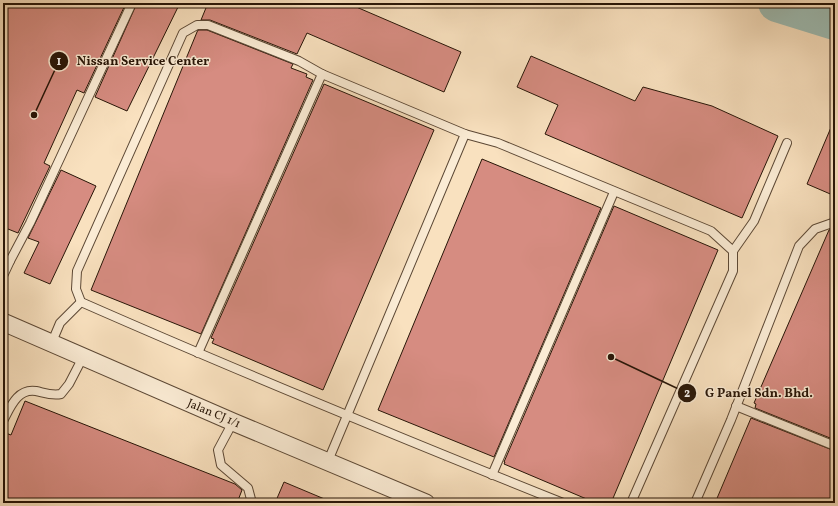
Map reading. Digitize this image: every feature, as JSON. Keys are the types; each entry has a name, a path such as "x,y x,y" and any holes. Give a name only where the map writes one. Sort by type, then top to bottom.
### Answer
{"street":[{"name":"Jalan CJ 1/1","path":"3,322 233,422 426,503"}],"lane":[{"path":"3,276 7,259 30,223 132,3"},
{"path":"563,503 347,416 81,302 76,290 77,271 183,33 197,25 208,25 300,61 322,74 465,134 498,143 711,231 733,251"},
{"path":"198,353 322,74"},
{"path":"328,461 465,134"},
{"path":"631,503 733,271 733,251 754,221 787,143"},
{"path":"492,475 614,192"},
{"path":"695,503 736,406 799,246 815,229 835,222"},
{"path":"52,342 60,323 81,302"},
{"path":"3,421 14,400 24,392 34,391 54,396 61,394 69,384 83,357"},
{"path":"736,406 835,446"},
{"path":"233,422 218,450 220,465 248,488 252,503"}],"building":[{"path":"3,3 126,3 84,93 77,90 44,163 50,166 18,233 3,227"},
{"path":"137,3 180,3 127,111 95,97"},
{"path":"208,3 347,3 461,52 444,92 307,33 297,54 210,20 201,20"},
{"path":"198,30 207,30 293,64 291,68 307,74 306,77 313,80 201,334 91,290"},
{"path":"531,56 635,101 643,87 712,106 778,136 742,218 545,134 558,105 517,87"},
{"path":"324,84 434,130 323,390 212,343 214,339 211,338"},
{"path":"835,118 835,196 807,184"},
{"path":"482,159 601,208 494,457 378,410"},
{"path":"61,170 96,186 50,284 24,273 39,242 28,238"},
{"path":"614,206 718,250 611,503 596,503 504,464 504,462"},
{"path":"835,228 835,440 755,408 756,404 754,403 829,230"},
{"path":"25,401 235,484 242,490 237,503 3,503 3,432 11,435"},
{"path":"751,418 835,451 835,503 715,503"},
{"path":"284,482 334,503 275,503"}],"waterway":[{"path":"777,3 835,21"}],"place":[{"name":"Nissan Service Center","path":"34,115"},
{"name":"G Panel Sdn. Bhd.","path":"611,357"}]}
